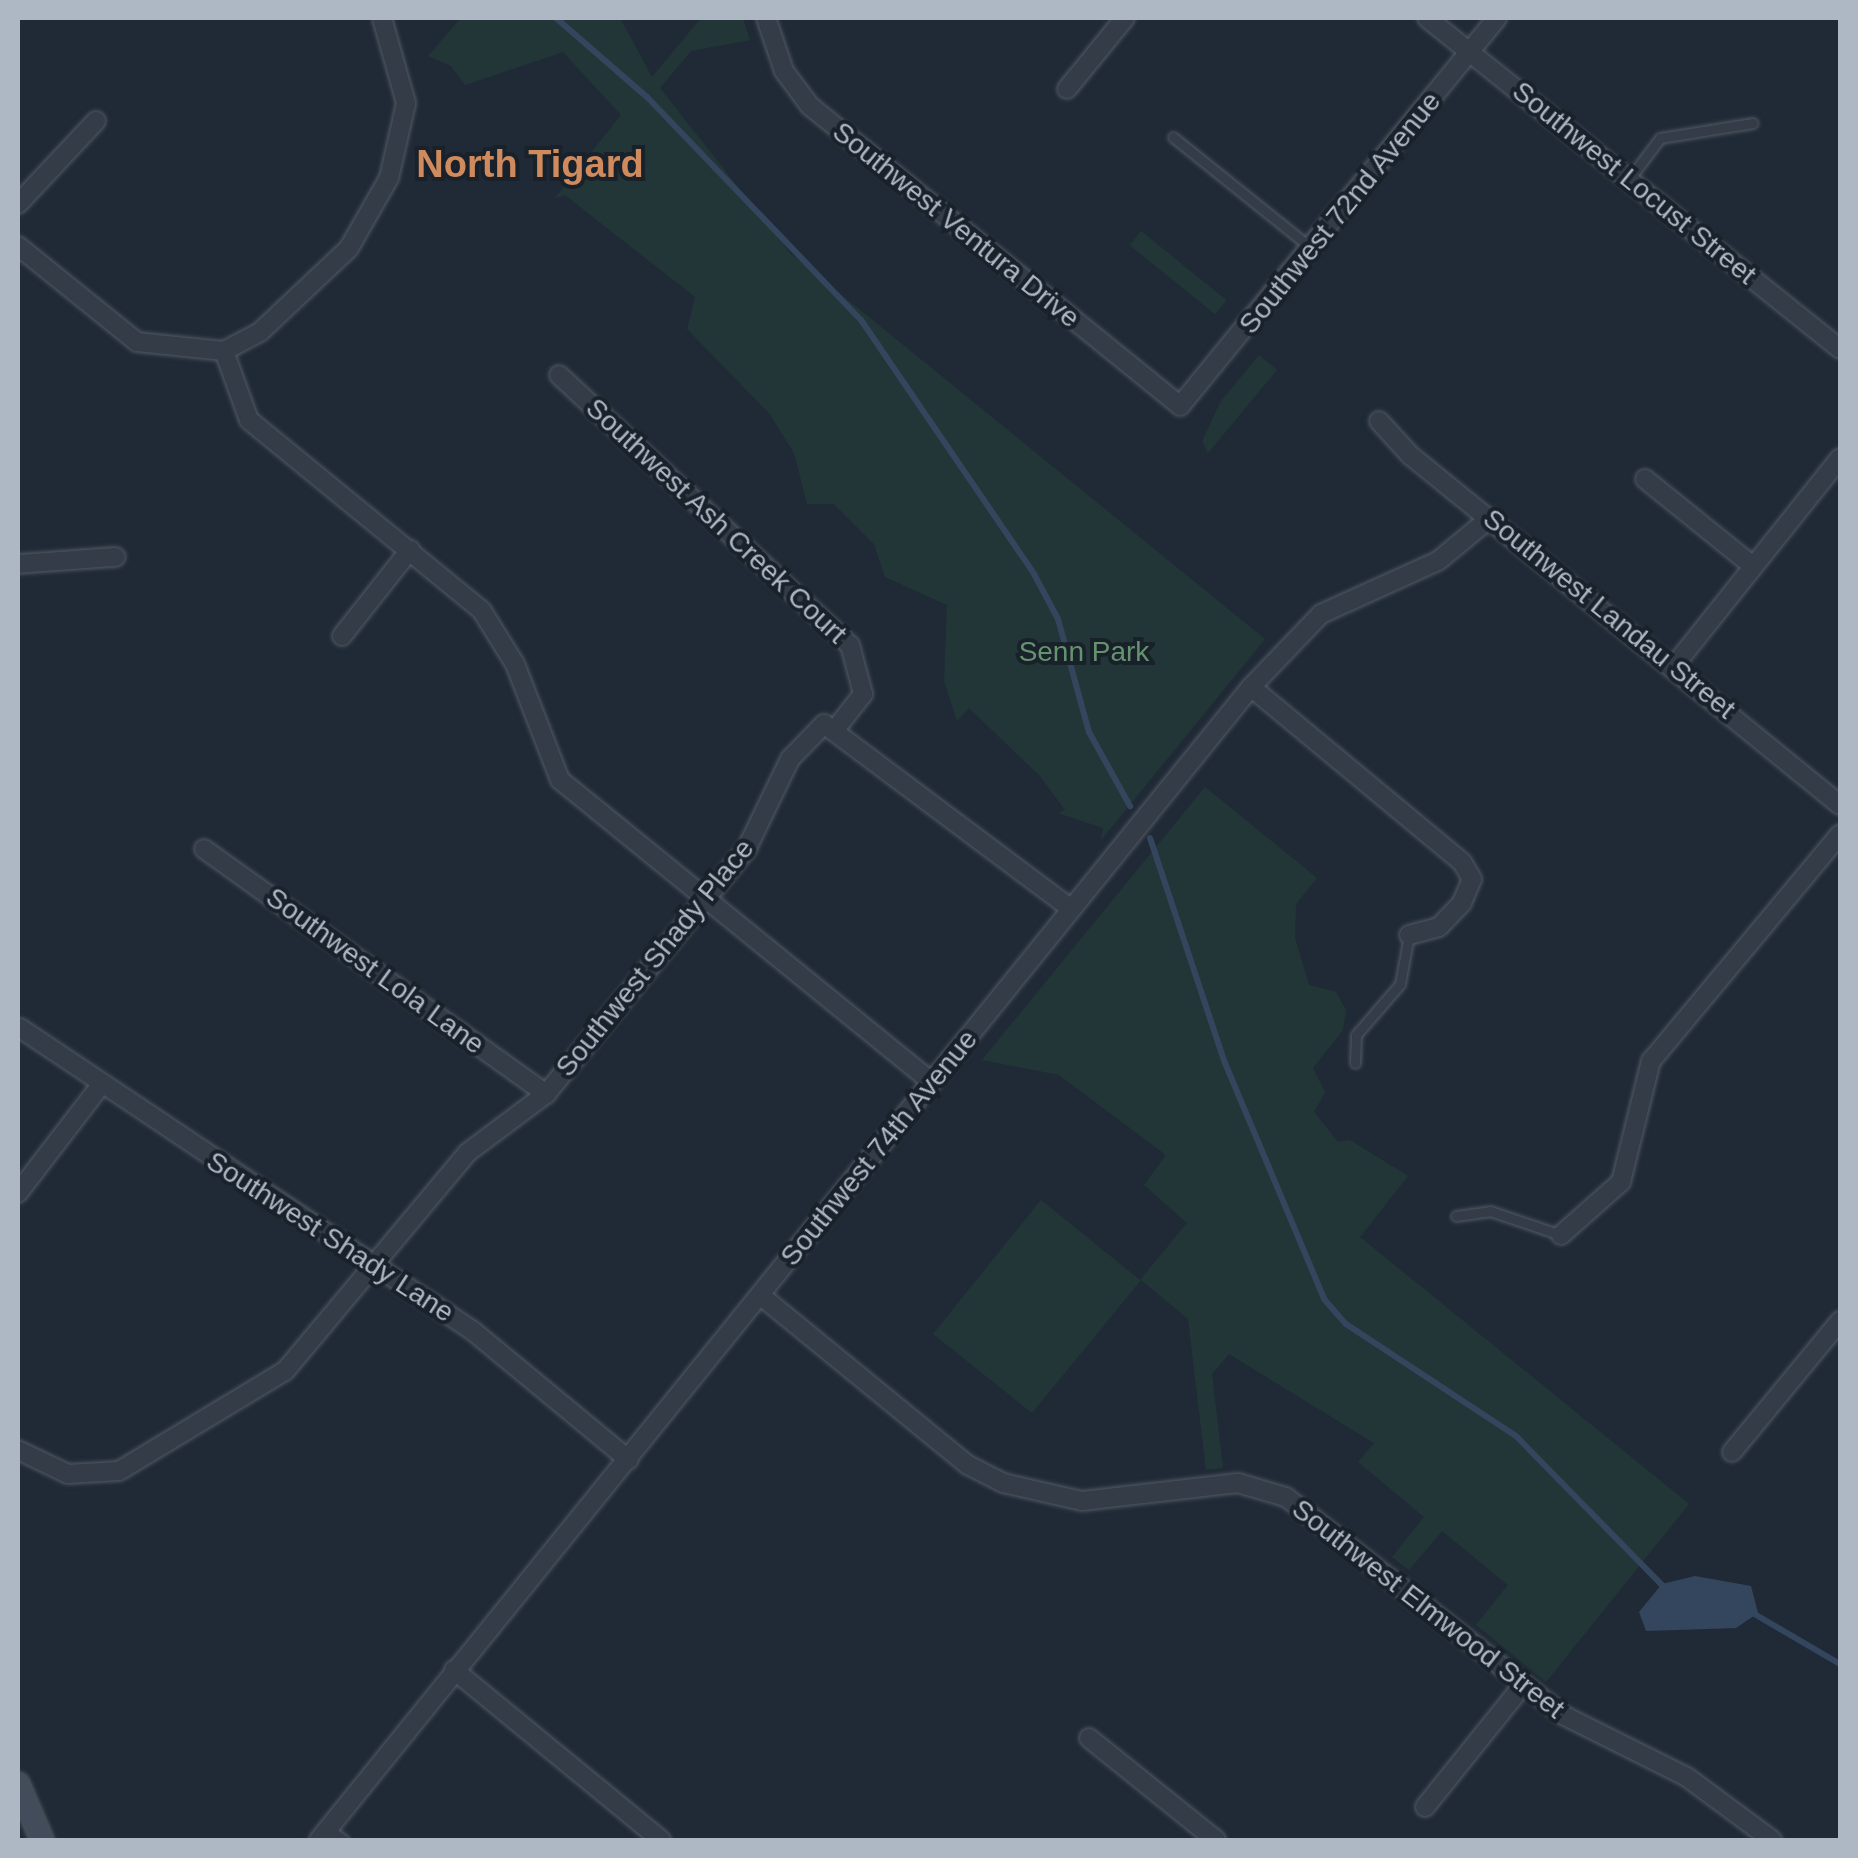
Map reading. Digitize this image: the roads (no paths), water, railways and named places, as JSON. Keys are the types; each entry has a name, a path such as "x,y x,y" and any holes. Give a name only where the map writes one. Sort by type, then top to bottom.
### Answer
{"street":[{"path":"18,246 137,342 224,351 325,276 389,178 406,103 382,18"},
{"name":"Southwest Ventura Drive","path":"766,18 784,71 810,106 1180,406"},
{"path":"1068,88 1125,18"},
{"name":"Southwest Locust Street","path":"1428,18 1840,348"},
{"name":"Southwest 72nd Avenue","path":"1180,406 1498,18"},
{"path":"18,204 96,121"},
{"path":"224,351 249,420 410,550 494,628 560,780 932,1082"},
{"name":"Southwest Ash Creek Court","path":"560,374 850,645 863,694 838,726"},
{"name":"Southwest Landau Street","path":"1380,421 1490,518 1840,805"},
{"path":"1674,666 1840,458"},
{"path":"1645,479 1753,566"},
{"name":"Southwest 74th Avenue","path":"324,1834 1251,687 1322,614 1438,561 1490,518"},
{"path":"342,636 410,550"},
{"path":"18,564 116,557"},
{"path":"1251,687 1462,862 1472,879 1462,903 1439,927 1409,936"},
{"path":"838,726 1070,908"},
{"name":"Southwest Shady Place","path":"18,1450 68,1474 119,1471 285,1371 467,1153 546,1094 747,848 790,758 816,729 838,726"},
{"path":"1561,1234 1621,1182 1651,1062 1840,834"},
{"name":"Southwest Lola Lane","path":"204,850 546,1094"},
{"name":"Southwest Shady Lane","path":"20,1028 472,1331 630,1460"},
{"path":"18,1194 101,1084"},
{"name":"Southwest Elmwood Street","path":"760,1296 968,1465 1003,1484 1082,1501 1238,1483 1286,1498 1585,1730 1687,1777 1772,1840"},
{"path":"1732,1452 1840,1321"},
{"path":"454,1670 661,1840"},
{"path":"1425,1807 1524,1685"},
{"path":"1089,1738 1216,1840"},
{"path":"18,1784 42,1840"}],"lane":[{"path":"1630,178 1660,138 1754,122"},
{"path":"1174,137 1312,249"},
{"path":"1355,1063 1356,1034 1400,984 1409,936"},
{"path":"1456,1216 1490,1211 1561,1234"},
{"path":"324,1834 344,1840"}],"water":[{"path":"1695,1576 1751,1586 1758,1613 1736,1628 1646,1631 1639,1612 1662,1584"}],"waterway":[{"path":"556,18 647,97 861,320 1034,574 1058,619 1089,732 1130,806"},
{"path":"1150,838 1225,1063 1324,1299 1346,1324 1516,1436 1666,1589"},
{"path":"1751,1612 1840,1664"}],"district":[{"name":"North Tigard","path":"530,165"}],"park label":[{"name":"Senn Park","path":"1084,652"}]}
